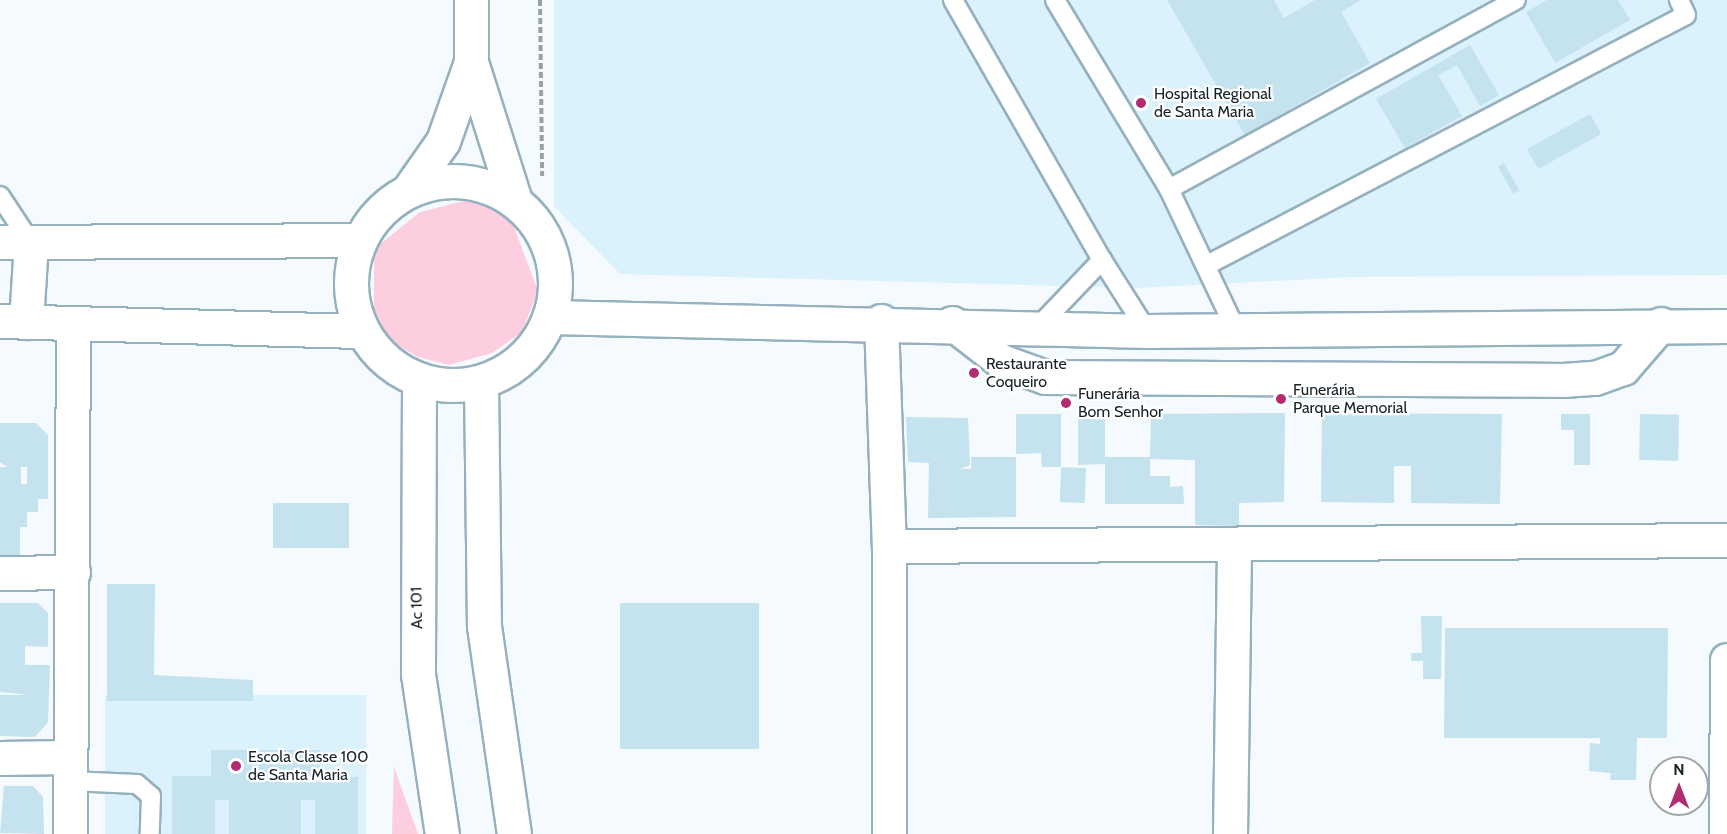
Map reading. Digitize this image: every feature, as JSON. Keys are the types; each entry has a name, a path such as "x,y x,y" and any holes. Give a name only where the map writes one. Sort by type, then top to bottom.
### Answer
{"street":[{"path":"471,0 471,62 443,141 408,191 380,211 360,240 351,270 352,301 362,331 390,363 419,380 449,386 480,382 527,354 551,317 556,274 536,207 471,62"},
{"path":"408,191 444,181 482,185 536,207"},
{"path":"360,240 15,243 13,322 73,326 362,331"},
{"path":"551,317 881,321 1147,331 1235,328 1661,324 1727,326"},
{"path":"881,321 889,546 889,834"},
{"path":"951,323 1018,371 1045,377 1551,380 1595,378 1623,368 1661,324"},
{"path":"70,834 73,326"},
{"name":"Ac 101","path":"419,380 418,674 442,834"},
{"path":"480,382 484,626 514,834"},
{"path":"889,546 1234,546 1727,540"},
{"path":"1230,834 1234,546"},
{"path":"0,573 73,572"},
{"path":"1726,834 1727,660"},
{"path":"0,758 70,769"}],"lane":[{"path":"953,0 1102,260 1147,331"},
{"path":"1055,0 1168,189 1207,265 1235,328"},
{"path":"1168,189 1516,0"},
{"path":"1207,265 1686,15 1679,0"},
{"path":"0,196 15,243"},
{"path":"1038,327 1102,260"},
{"path":"70,769 137,784 151,796 150,834"}],"path":[{"path":"536,207 540,0"}],"shaded area":[{"name":"Hospital Regional de Santa Maria","path":"554,0 1727,0 1727,275 1353,277 1136,288 620,274 554,206"},
{"path":"472,199 510,216 538,291 522,332 492,353 449,365 418,357 389,340 374,314 374,249 420,212"},
{"name":"Escola Classe 100 de Santa Maria","path":"105,695 366,695 366,834 105,834"},
{"path":"394,767 418,834 392,834"}],"building":[{"path":"1167,0 1274,0 1284,18 1315,0 1361,0 1341,12 1370,63 1245,135"},
{"path":"1547,0 1618,0 1630,20 1555,63 1526,12"},
{"path":"1470,45 1499,95 1480,106 1457,65 1438,75 1462,116 1405,148 1376,99"},
{"path":"1590,114 1601,134 1538,169 1527,149"},
{"path":"1504,163 1519,190 1513,194 1498,166"},
{"path":"1285,413 1284,502 1239,503 1239,526 1195,525 1195,460 1150,459 1150,476 1170,476 1170,487 1183,486 1184,504 1105,504 1105,464 1078,465 1078,414 1105,414 1105,457 1150,457 1151,414"},
{"path":"1322,413 1502,414 1500,504 1411,503 1411,466 1394,466 1394,503 1321,502"},
{"path":"1016,414 1061,414 1061,467 1042,467 1041,453 1016,454"},
{"path":"1561,414 1590,414 1590,465 1574,465 1574,430 1561,430"},
{"path":"1640,414 1679,415 1678,461 1639,460"},
{"path":"906,417 968,418 970,465 960,469 971,469 971,457 1016,457 1016,517 928,518 929,463 908,462"},
{"path":"0,423 36,423 48,435 48,499 38,499 38,512 27,512 27,527 20,527 20,557 0,557 0,467 7,467 0,462","holes":["21,467 27,467 27,484 21,484"]},
{"path":"1061,467 1086,468 1085,503 1060,502"},
{"path":"273,503 349,503 349,548 273,548"},
{"path":"107,584 155,584 154,675 253,680 253,701 107,701"},
{"path":"0,603 38,603 48,613 48,647 25,646 25,665 50,665 48,722 35,737 0,736 0,695 29,695 0,692"},
{"path":"620,603 759,603 759,749 620,749"},
{"path":"1421,616 1442,616 1441,679 1423,679 1423,661 1411,661 1411,653 1422,653"},
{"path":"1445,628 1668,628 1667,738 1637,738 1636,780 1610,780 1611,773 1589,771 1590,743 1600,744 1600,738 1444,738"},
{"path":"211,750 320,750 320,777 358,777 358,834 315,834 315,800 301,800 301,834 229,834 229,800 215,800 215,834 172,834 172,776 211,776"},
{"path":"4,786 33,786 43,797 44,834 0,833"}],"place":[{"name":"Hospital Regional de Santa Maria","path":"1141,103"},
{"name":"Restaurante Coqueiro","path":"974,373"},
{"name":"Funerária Parque Memorial","path":"1281,399"},
{"name":"Funerária Bom Senhor","path":"1066,403"},
{"name":"Escola Classe 100 de Santa Maria","path":"236,766"}]}
